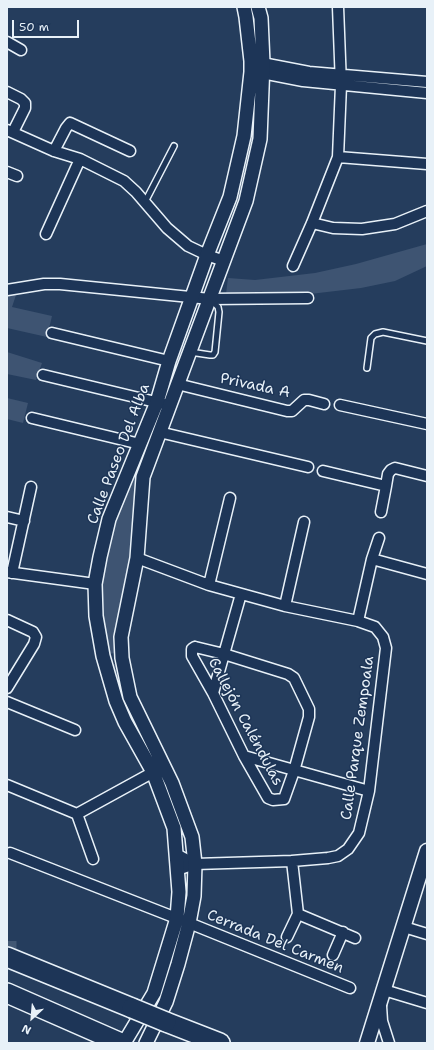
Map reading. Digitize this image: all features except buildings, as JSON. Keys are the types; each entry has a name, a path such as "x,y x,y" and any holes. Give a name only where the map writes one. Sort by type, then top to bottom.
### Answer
{"highway":[{"path":"7,957 220,1043"},
{"path":"7,993 119,1042"}],"main road":[{"path":"367,1043 427,856"}],"street":[{"name":"Calle Paseo Del Alba","path":"119,1042 154,993 194,896 196,864 192,837 172,783 159,769 123,717 116,701 103,656 96,616 95,584 109,519 140,444 163,404 177,384 246,202 260,139 257,67 244,7"},
{"name":"Calle Paseo Del Alba","path":"146,1043 166,1002 183,921 174,828 159,769 130,697 122,658 122,637 137,558 143,477 159,432 169,361 207,255 230,197 244,136 257,67 261,18 258,7"},
{"path":"293,266 338,157 341,74 338,7"},
{"path":"7,42 21,50"},
{"path":"257,67 427,82"},
{"path":"257,67 303,81 427,93"},
{"path":"7,92 21,99 25,103 25,108 10,131 54,150 80,159 124,181 136,192 167,228 188,246 224,261"},
{"path":"54,150 70,123 130,150"},
{"path":"338,157 427,164"},
{"path":"46,234 80,159"},
{"path":"312,223 333,228 362,229 396,224 427,211"},
{"path":"7,290 44,284 60,284 210,299 308,298"},
{"path":"52,333 169,361"},
{"path":"43,375 163,404"},
{"name":"Privada A","path":"177,384 287,411 292,410 304,400 324,404"},
{"path":"340,405 427,424"},
{"path":"32,418 140,444"},
{"path":"159,432 308,467"},
{"path":"381,512 388,474 391,470 395,468 427,476"},
{"path":"323,471 386,486"},
{"path":"31,487 24,521 10,573 95,584"},
{"path":"209,585 230,498"},
{"path":"7,518 24,521"},
{"path":"285,606 304,522"},
{"path":"358,621 372,559 379,538"},
{"name":"Calle Parque Zempoala","path":"137,558 209,585 240,594 285,606 358,621 375,627 383,637 386,648 369,791 359,833 348,849 338,856 328,858 292,861 196,864 177,870"},
{"path":"372,559 427,574"},
{"path":"213,693 240,594"},
{"path":"7,620 33,632 36,637 34,644 7,688"},
{"name":"Callejón Caléndulas","path":"195,647 224,654 288,674 294,678 310,713 294,771 284,799 270,800 244,756 213,693 191,652 195,647"},
{"path":"103,656 113,662 122,658"},
{"path":"7,702 75,730"},
{"path":"244,756 369,791"},
{"path":"77,814 159,769"},
{"path":"7,785 77,814 93,859"},
{"name":"Cerrada Del Carmen","path":"10,853 350,988"},
{"name":"Calle Parque Zempoala","path":"176,854 196,864"},
{"path":"288,937 298,914 292,861"},
{"path":"298,914 355,938"},
{"path":"404,927 427,934"},
{"path":"333,955 343,932"},
{"path":"389,1043 382,1021 382,995 427,1003"}],"lane":[{"path":"145,202 174,146"},
{"path":"190,352 213,355 215,352 219,312 218,307 210,299"},
{"path":"366,368 371,338 375,334 382,332 427,341"}],"shaded area":[{"path":"427,244 427,266 395,281 361,288 310,294 226,294 228,278 255,280 315,273 356,264"},
{"path":"17,292 12,307 52,316 47,337 7,328 7,294"},
{"path":"7,352 42,363 36,380 7,374"},
{"path":"7,398 28,403 23,423 7,419"},
{"path":"134,462 144,466 117,653 106,654 98,613 100,561"},
{"path":"120,663 159,765 152,768 138,741 109,665"}],"tunnel":[{"path":"7,941 7,961"}]}
